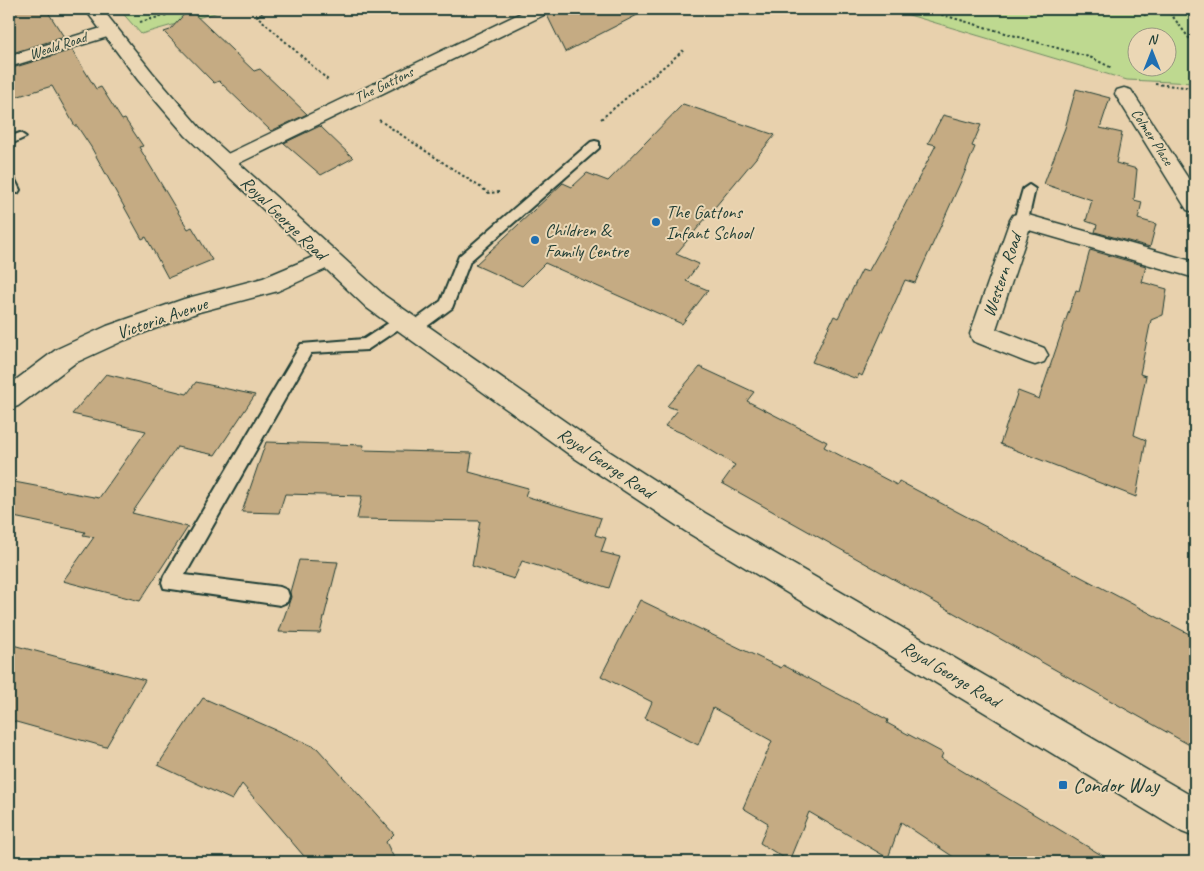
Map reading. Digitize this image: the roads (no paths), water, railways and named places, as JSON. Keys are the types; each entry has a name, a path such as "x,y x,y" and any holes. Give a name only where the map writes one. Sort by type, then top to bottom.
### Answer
{"street":[{"name":"The Gattons","path":"226,162 542,9"},
{"name":"Weald Road","path":"9,62 100,20"},
{"name":"Royal George Road","path":"100,20 173,110 327,259 376,302 407,325 580,447 695,522 1195,819"},
{"name":"Colmer Place","path":"1124,94 1195,205"},
{"name":"Western Road","path":"1035,355 982,334 1021,220 1195,270"},
{"name":"Victoria Avenue","path":"9,399 66,356 116,333 193,305 270,285 327,259"}],"lane":[{"path":"280,596 171,582 306,348 367,344 446,304 464,259 595,145"},
{"path":"1021,220 1029,189"}],"place":[{"name":"The Gattons Infant School","path":"656,222"},
{"name":"Children & Family Centre","path":"535,240"},
{"name":"Condor Way","path":"1063,785"}]}
